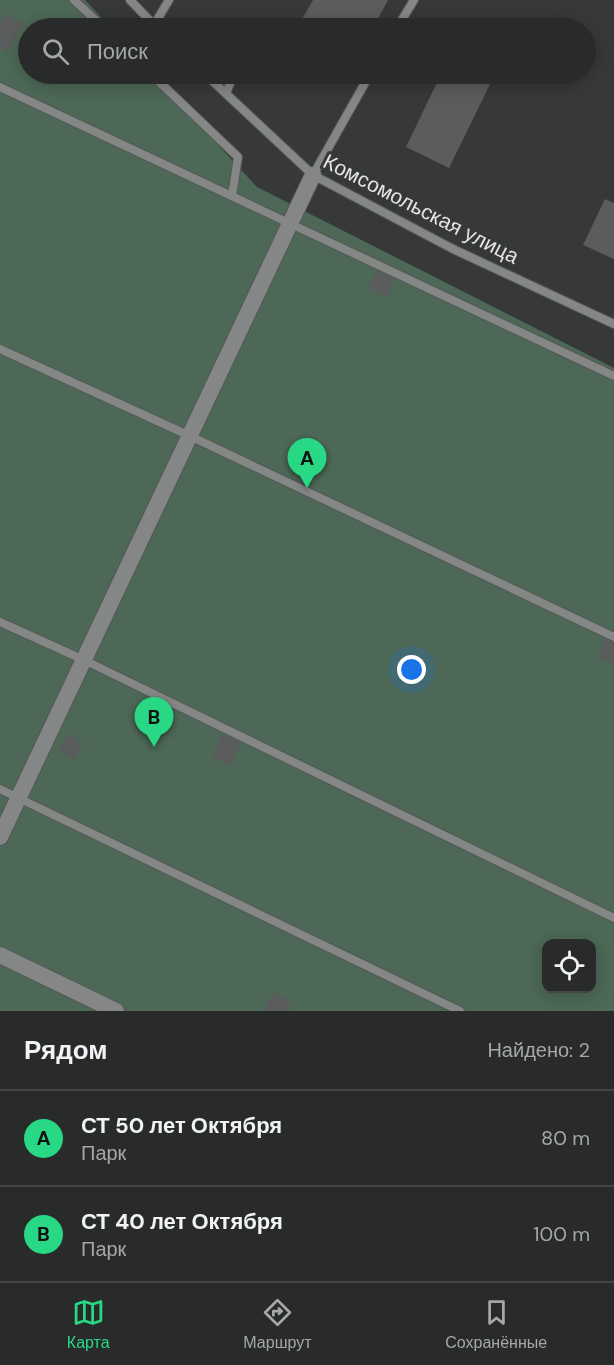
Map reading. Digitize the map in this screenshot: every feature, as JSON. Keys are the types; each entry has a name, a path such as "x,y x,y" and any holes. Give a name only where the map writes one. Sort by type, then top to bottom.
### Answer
{"street":[{"path":"0,837 313,175"},
{"path":"0,955 116,1011"}],"lane":[{"path":"74,0 93,18"},
{"path":"129,0 147,18"},
{"path":"160,18 169,0"},
{"path":"403,18 414,0"},
{"path":"161,84 238,157 232,196"},
{"name":"Комсомольская улица","path":"216,84 313,175 453,249 614,324"},
{"path":"226,93 230,84"},
{"path":"313,175 364,84"},
{"path":"0,87 614,376"},
{"path":"0,349 190,436 614,637"},
{"path":"0,622 84,660 614,918"},
{"path":"0,789 460,1011"}],"green space":[{"path":"0,0 85,0 102,18 18,18 18,84 162,84 257,187 614,368 614,1011 0,1011"}],"building":[{"path":"313,0 388,0 378,18 303,18"},
{"path":"6,14 18,21 18,34 7,53 0,48 0,24"},
{"path":"436,84 490,84 449,168 406,147"},
{"path":"605,199 614,203 614,259 583,245"},
{"path":"376,271 395,280 387,297 368,288"},
{"path":"606,637 614,641 613,664 597,657"},
{"path":"68,734 83,743 74,759 59,750"},
{"path":"222,735 241,743 231,765 212,757"},
{"path":"274,992 291,1001 287,1011 264,1011"}],"place":[{"name":"СТ 50 лет Октября","path":"307,488"},
{"name":"СТ 40 лет Октября","path":"154,747"}]}
